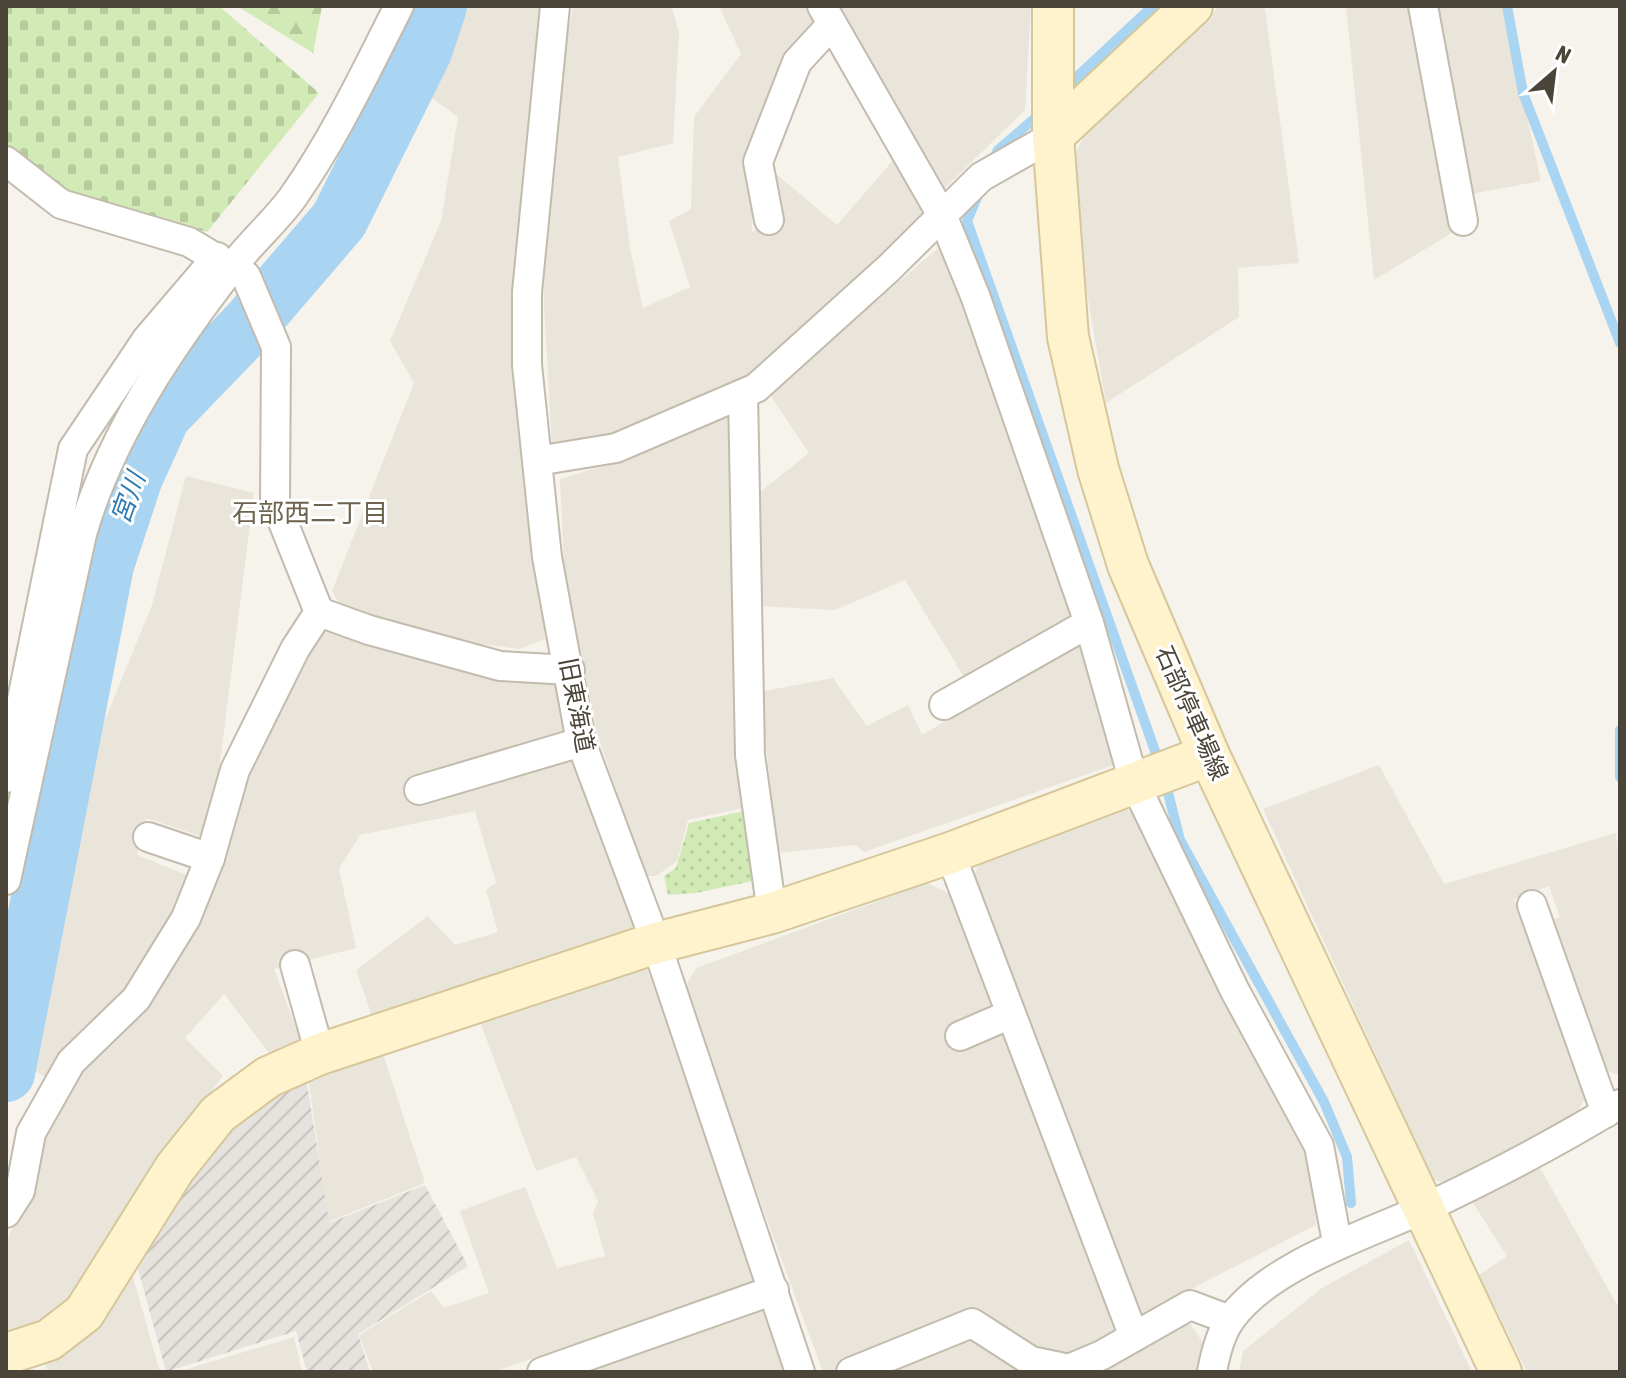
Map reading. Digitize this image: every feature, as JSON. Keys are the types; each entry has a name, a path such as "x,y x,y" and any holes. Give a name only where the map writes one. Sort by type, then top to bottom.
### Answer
{"street":[{"path":"6,778 73,449 147,339 232,266 290,201 321,156 399,6"},
{"name":"旧東海道","path":"555,6 527,292 527,365 547,557 581,742 656,943 800,1372"},
{"name":"石部停車場線","path":"1053,6 1053,136 1068,337 1098,469 1128,565 1209,755 1501,1372"},
{"path":"537,461 616,448 756,388 943,217 981,177 1053,136 1192,6"},
{"path":"1423,6 1463,221"},
{"path":"769,220 758,162 797,62 827,15 943,217 976,298 1089,623 1134,782 1234,989 1319,1146 1337,1242"},
{"path":"6,161 61,204 189,242 232,266 276,347 275,502 319,612 369,630 500,666 570,670"},
{"path":"6,880 82,534 96,485 126,425 232,266"},
{"path":"743,394 750,755 772,913"},
{"path":"6,1213 20,1191 31,1133 71,1062 136,999 186,918 210,858 235,770 295,649 319,612"},
{"path":"944,705 1089,623"},
{"path":"419,790 581,742"},
{"path":"6,1354 49,1340 84,1313 175,1168 218,1114 268,1077 320,1054 656,943 772,913 950,853 1209,755"},
{"path":"148,837 210,858"},
{"path":"950,853 1134,1337"},
{"path":"1212,1372 1216,1353 1230,1320 1261,1290 1337,1242 1425,1208 1613,1108 1532,905"},
{"path":"295,965 320,1054"},
{"path":"960,1036 1011,1014"},
{"path":"542,1372 774,1290"},
{"path":"851,1372 972,1323 1031,1361 1069,1369 1190,1305 1230,1320"}],"shaded area":[{"path":"463,6 549,6 522,239 545,639 520,649 449,640 340,605 332,591 414,383 390,341 441,221 458,117 426,94"},
{"path":"573,6 671,6 679,32 673,143 618,157 630,248 643,308 690,287 669,221 691,209 694,117 741,54 719,6 813,6 821,20 752,150 752,232 779,215 776,174 837,225 894,159 929,207 748,383 610,442 552,448 541,252 557,91"},
{"path":"836,6 1031,6 1025,110 944,189"},
{"path":"1220,6 1258,6 1265,9 1299,263 1238,268 1239,317 1106,403 1077,235 1074,157 1087,129"},
{"path":"1346,6 1415,6 1457,230 1374,280"},
{"path":"1430,6 1503,6 1541,181 1466,195"},
{"path":"944,243 1076,613 964,677 905,580 835,610 756,606 755,496 809,453 769,393"},
{"path":"731,414 743,808 688,820 677,861 656,876 645,876 592,718 564,563 560,479 635,456"},
{"path":"186,476 254,493 219,770 206,838 146,818 137,855 187,875 155,958 76,1039 47,1078 31,1068 89,759 152,605"},
{"path":"322,622 553,675 570,737 408,780 417,806 575,758 636,934 373,1019 356,970 428,916 455,945 498,932 486,890 496,883 475,811 360,835 339,869 356,948 274,969 303,1047 269,1053 224,994 185,1038 223,1076 146,1175 98,1264 47,1327 6,1339 6,1243 33,1181 44,1137 77,1074 131,1020 184,950 228,852 244,790 283,700"},
{"path":"1083,640 1122,762 864,852 855,845 778,853 760,692 833,678 867,726 908,705 922,735"},
{"path":"1379,765 1444,884 1616,833 1620,869 1620,1075 1605,1070 1550,921 1560,917 1549,886 1514,899 1589,1090 1574,1118 1453,1187 1433,1179 1263,809"},
{"path":"1112,807 1133,811 1311,1147 1316,1225 1191,1289 1144,1322 972,880 980,862"},
{"path":"927,883 951,894 1001,1011 945,1031 957,1049 1005,1031 1125,1327 1075,1361 1033,1354 968,1317 842,1372 823,1372 683,991 696,968"},
{"path":"647,968 761,1280 493,1372 373,1372 359,1335 431,1291 444,1308 489,1293 460,1211 525,1187 557,1268 605,1256 593,1213 598,1201 576,1157 536,1171 480,1022"},
{"path":"382,1051 425,1183 328,1222 309,1083"},
{"path":"306,1077 329,1223 425,1185 468,1266 358,1334 370,1372 307,1372 296,1331 166,1372 138,1269 220,1130 264,1098"},
{"path":"1539,1166 1620,1310 1620,1372 1527,1372 1479,1275 1507,1256 1473,1203"},
{"path":"1409,1240 1472,1372 1239,1372 1243,1351 1322,1288"},
{"path":"133,1277 160,1372 48,1372 44,1359 98,1324"},
{"path":"767,1305 788,1372 574,1372"},
{"path":"1188,1321 1207,1349 1197,1372 1092,1372"},
{"path":"294,1337 302,1372 177,1372"},
{"path":"970,1339 1023,1372 887,1372"}],"green space":[{"path":"6,6 219,6 319,93 207,232 65,191 6,148"},
{"path":"237,6 322,6 313,53"},
{"path":"748,810 757,880 696,893 668,895 664,876 676,868 689,823"}],"waterway":[{"name":"宮川","path":"6,1073 105,565 134,477 162,415 249,325 339,220 423,51 438,6"},
{"path":"1063,90 1153,6"},
{"path":"1507,6 1523,93 1620,343"},
{"path":"992,164 998,150 1041,113"},
{"path":"979,193 967,221 1160,765"},
{"path":"1620,730 1620,777"},
{"path":"1165,781 1180,840 1324,1102 1347,1157 1351,1203"}],"district":[{"name":"石部西二丁目","path":"310,513"}]}
